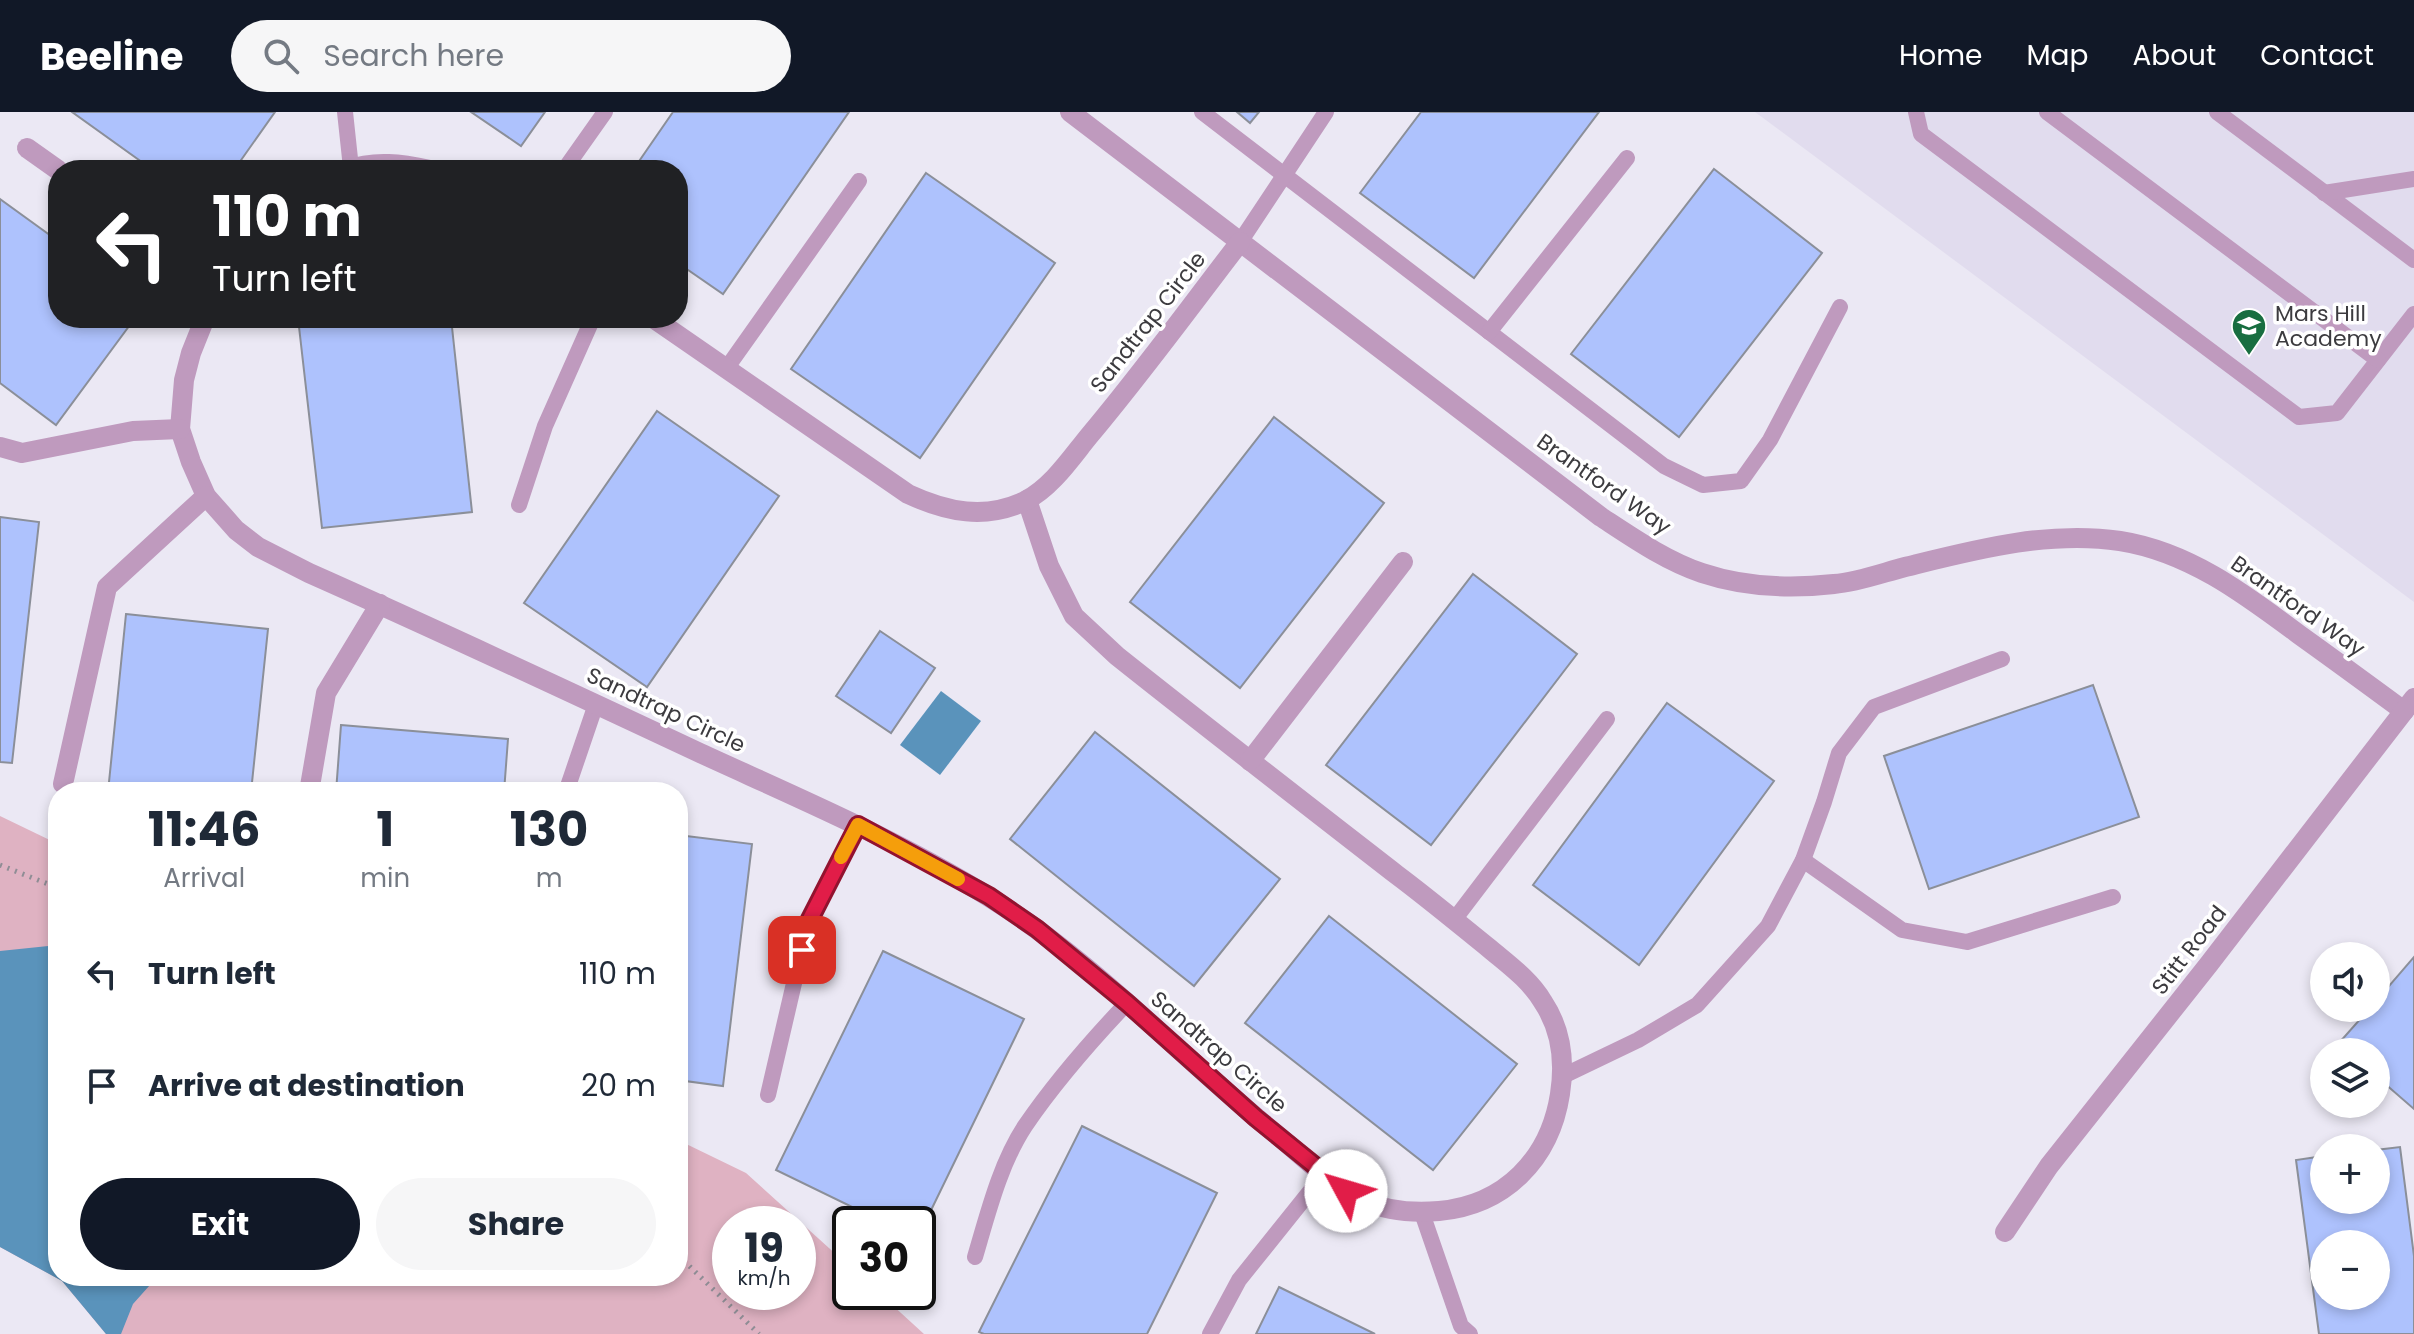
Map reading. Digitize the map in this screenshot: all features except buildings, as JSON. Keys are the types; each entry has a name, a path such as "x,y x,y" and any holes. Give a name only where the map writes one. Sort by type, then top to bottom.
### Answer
{"street":[{"name":"Brantford Way","path":"1070,112 1601,517 1648,548 1699,572 1781,587 1837,584 1976,550 2034,541 2092,538 2121,541 2191,564 2235,587 2409,705"},
{"path":"27,148 48,163"},
{"name":"Sandtrap Circle","path":"667,328 908,494 936,507 966,513 997,511 1027,500 1051,482 1240,242"},
{"name":"Sandtrap Circle","path":"201,328 184,380 180,429 206,496 236,530 258,547 858,825 989,896 1037,929 1127,1003 1324,1174 1369,1203 1395,1211 1422,1213 1476,1204 1500,1192 1522,1175 1539,1154 1551,1130 1563,1076 1562,1050 1555,1023 1542,1000 1525,979 1454,920 1117,656 1074,616 1049,566 1027,500"},
{"path":"0,447 22,453 133,431 180,429"},
{"path":"63,782 107,587 206,496"},
{"path":"1250,761 1403,562"},
{"path":"311,782 326,693 380,604"},
{"name":"Stitt Road","path":"2005,1232 2049,1166 2409,705"}],"lane":[{"path":"345,112 348,160"},
{"path":"571,160 605,112"},
{"path":"1202,112 1664,466 1703,485 1741,481 1770,440 1840,307"},
{"path":"1240,242 1326,112"},
{"path":"1916,112 1921,134 2299,417 2337,413 2414,314"},
{"path":"2047,112 2378,360"},
{"path":"2217,112 2414,260"},
{"path":"1489,332 1627,158"},
{"path":"2324,193 2414,179"},
{"path":"726,369 859,181"},
{"path":"519,505 545,426 589,328"},
{"path":"1563,1076 1638,1040 1697,1005 1768,926 1803,860 1839,753 1874,707 2002,659"},
{"path":"569,782 596,704"},
{"path":"1454,920 1607,719"},
{"path":"768,1095 808,923 858,825"},
{"path":"1803,860 1902,930 1967,942 2113,897"},
{"path":"975,1257 995,1190 1024,1128 1085,1048 1127,1003"},
{"path":"1210,1334 1239,1280 1324,1174"},
{"path":"1422,1213 1461,1326 1470,1334"}],"path":[{"path":"0,865 48,884"},
{"path":"688,1265 759,1334"}],"shaded area":[{"name":"Mars Hill Academy","path":"1755,112 2414,112 2414,602"},
{"path":"0,816 48,839 48,1273 0,1247"},
{"path":"688,1145 746,1173 783,1206 712,1206 712,1310 816,1310 816,1236 832,1251 832,1310 898,1310 924,1334 106,1334 66,1286 688,1286"}],"water":[{"path":"941,691 981,721 940,775 900,745"},
{"path":"48,946 48,1273 0,1247 0,951"},
{"path":"66,1286 149,1286 133,1304 121,1334 106,1334"}],"slow traffic":[{"path":"841,857 858,825 958,879"}],"place":[{"name":"Mars Hill Academy","path":"2249,357"}],"route":[{"path":"802,950 808,923 858,825 989,896 1037,929 1127,1003 1256,1118 1346,1191"}]}
